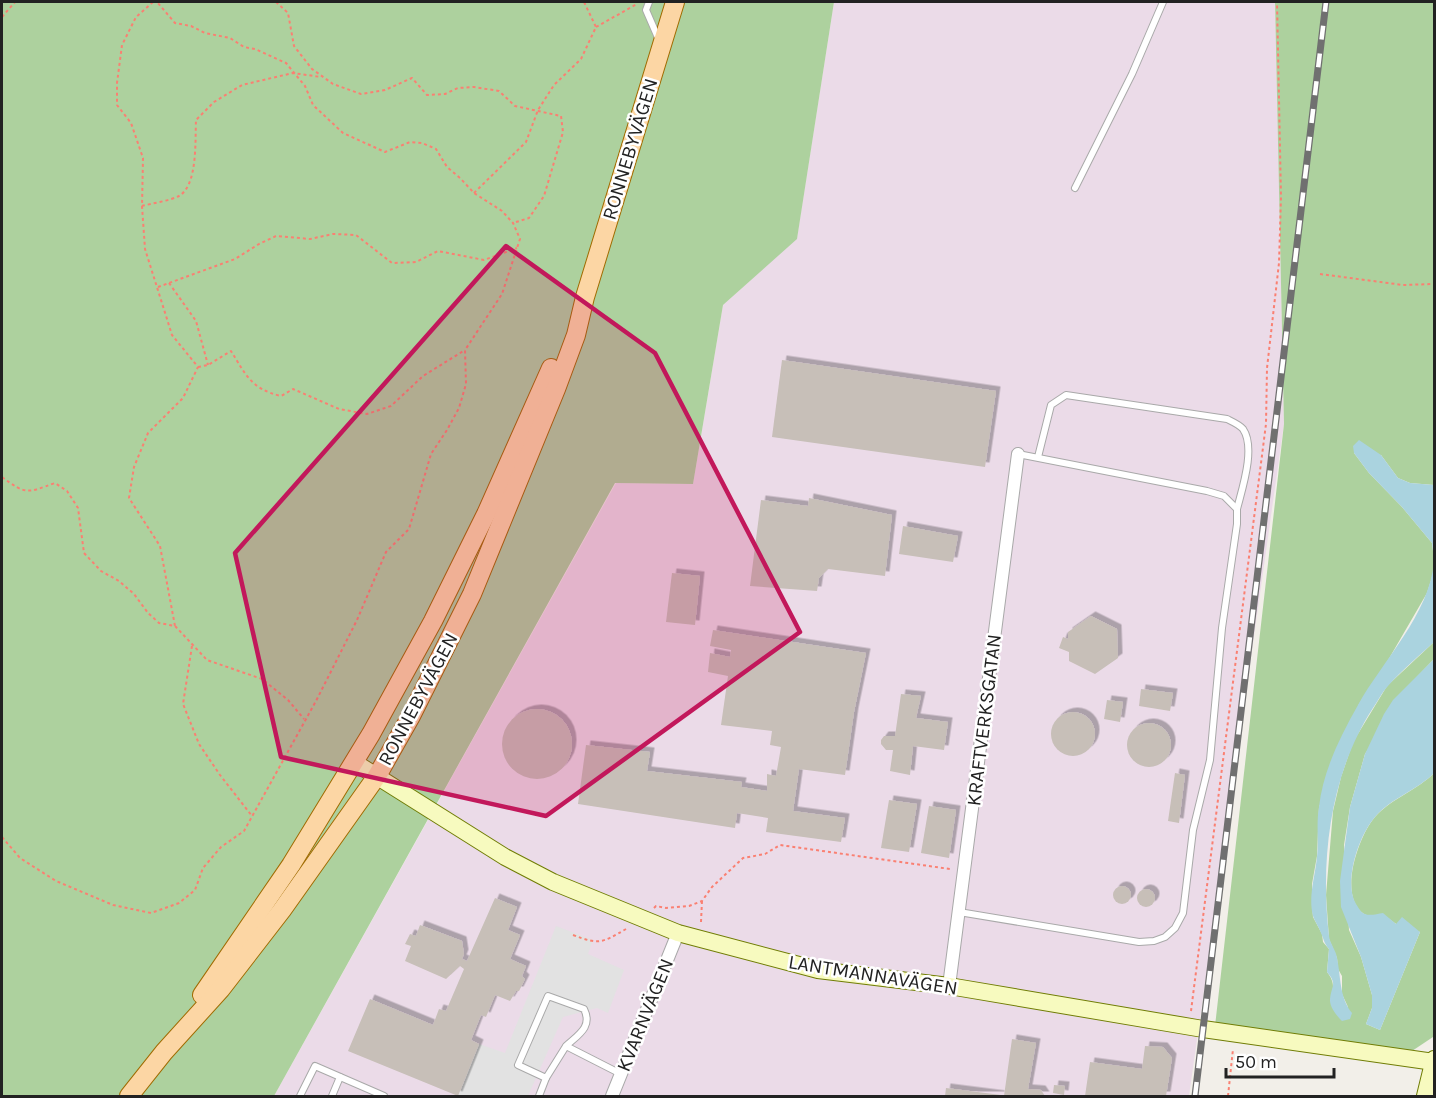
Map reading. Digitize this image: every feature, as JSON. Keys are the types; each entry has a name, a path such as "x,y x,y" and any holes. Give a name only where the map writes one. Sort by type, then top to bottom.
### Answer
{"main road":[{"name":"RONNEBYVÄGEN","path":"129,1096 164,1052 221,989 282,910 377,776 411,716 472,594 576,335 585,297 675,2"},
{"name":"RONNEBYVÄGEN","path":"164,1052 291,865 354,762 433,621 548,376 566,330 585,297"}],"street":[{"name":"KRAFTVERKSGATAN","path":"949,986 1018,454"},
{"name":"LANTMANNAVÄGEN","path":"354,762 505,857 554,882 687,935 818,970 949,986 1189,1026 1434,1061"},
{"name":"KVARNVÄGEN","path":"612,1096 687,935"},
{"path":"1425,1096 1434,1061"}],"lane":[{"path":"649,2 646,10 661,47"},
{"path":"1075,188 1132,74 1163,2"},
{"path":"958,912 1139,942 1154,941 1165,937 1175,928 1183,912 1193,830 1210,760 1222,628 1237,524 1237,509 1247,469 1248,445 1243,429 1227,418 1066,395 1051,405 1038,457"},
{"path":"1018,454 1207,491 1224,496 1237,509"},
{"path":"538,1096 546,1078 566,1046 587,1026 588,1017 584,1009 548,996 518,1065 546,1078"},
{"path":"566,1046 621,1074"},
{"path":"300,1096 315,1066 384,1096"},
{"path":"332,1096 340,1077"},
{"path":"365,1096 368,1089"}],"path":[{"path":"2,17 15,2"},
{"path":"153,2 136,17 122,45 117,83 117,105 131,123 143,158 142,206 145,249 172,335 198,367"},
{"path":"157,2 175,23 230,38 244,47 286,63 305,86 313,105 344,134 385,152 410,142 423,143 436,149 447,167 474,193 502,212 513,223 519,239 518,248 501,294 465,350 423,376 392,406 367,414 339,410 293,389 281,396 266,393 249,380 231,351 208,365 198,367"},
{"path":"276,2 288,13 294,46 312,69 333,84 361,94 385,90 412,78 427,95 445,94 458,88 474,87 499,91 515,106 561,116 564,132 544,196 529,218 513,223"},
{"path":"584,2 596,27"},
{"path":"474,193 526,141 538,110 554,85 581,59 596,27 617,13 637,5 638,2"},
{"path":"1189,1026 1266,424 1267,368 1279,263 1281,197 1278,153 1277,2"},
{"path":"142,206 180,196 190,183 195,153 196,120 214,102 242,85 293,73 324,78"},
{"path":"158,287 236,259 276,236 310,239 333,234 356,235 392,263 416,262 438,250 484,260 518,248"},
{"path":"1320,274 1403,285 1434,284"},
{"path":"169,283 196,321 208,365"},
{"path":"2,837 20,858 56,881 113,905 151,914 179,903 195,890 203,868 221,847 244,831 357,620 386,552 409,529 431,454 459,408 466,384 465,350"},
{"path":"198,367 183,398 147,433 134,467 129,498 160,546 175,626 207,660 262,679 288,700 305,720"},
{"path":"2,477 18,489 31,492 55,483 67,491 78,508 84,553 101,571 119,581 134,594 148,613 159,623 175,626"},
{"path":"192,646 183,704 199,744 252,816"},
{"path":"687,935 702,920 702,901 712,887 743,858 765,854 780,844 964,872"},
{"path":"573,935 599,942 643,919 656,906 678,907 702,901"},
{"path":"1228,1096 1235,1033"}],"highlighted area":[{"path":"506,246 655,353 800,632 546,816 281,757 235,553"}],"shaded area":[{"path":"834,2 1275,2 1284,424 1189,1096 274,1096 616,483 693,484 723,305 797,238"},
{"path":"556,926 593,940 588,954 624,970 608,1013 597,1008 563,1017 528,1096 458,1096 479,1044 505,1053"}],"green space":[{"path":"2,2 834,2 797,239 723,305 693,484 615,483 274,1096 2,1096"},
{"path":"1275,2 1434,2 1434,485 1410,483 1398,478 1381,455 1354,453 1432,543 1433,574 1427,593 1387,662 1359,704 1319,807 1317,856 1312,884 1313,917 1322,934 1323,942 1329,949 1327,972 1333,986 1330,1001 1348,1007 1342,994 1342,976 1338,969 1337,958 1329,939 1326,895 1333,811 1341,777 1353,742 1387,686 1434,642 1434,659 1412,682 1365,754 1350,807 1344,845 1349,930 1361,957 1372,995 1372,1008 1366,1024 1380,1030 1420,932 1398,925 1386,917 1364,914 1356,905 1352,894 1353,866 1363,837 1375,817 1389,804 1434,773 1434,1031 1433,1037 1409,1053 1215,1026 1284,424"}],"water":[{"path":"1359,440 1381,455 1398,478 1410,483 1434,485 1434,559 1432,543 1354,453 1353,446"},
{"path":"1434,562 1434,642 1393,680 1373,708 1358,734 1347,761 1332,818 1326,878 1329,936 1336,955 1345,1000 1352,1013 1350,1019 1342,1021 1330,1003 1333,983 1327,972 1329,949 1312,909 1321,794 1333,754 1351,717 1404,636 1424,600"},
{"path":"1434,659 1434,773 1389,804 1375,817 1363,835 1352,872 1352,895 1362,912 1369,915 1383,913 1396,924 1402,917 1420,932 1380,1030 1366,1024 1372,1008 1372,995 1361,957 1341,907 1340,881 1350,807 1365,754 1384,714 1393,700"}],"building":[{"path":"782,360 996,391 985,467 772,437"},
{"path":"809,498 892,515 885,576 828,569 819,578 817,591 750,586 761,500 808,506"},
{"path":"903,526 958,536 953,562 899,554"},
{"path":"672,573 700,576 695,625 666,622"},
{"path":"1091,616 1117,629 1118,658 1095,674 1069,661 1069,652 1059,648 1063,637 1068,639 1068,632"},
{"path":"713,630 866,653 854,712 845,775 799,769 793,811 845,818 841,842 766,832 768,818 737,813 735,828 578,804 586,745 650,752 647,771 742,782 741,787 767,791 767,774 776,776 781,747 770,745 772,731 721,725 728,676 708,672 710,653 730,657 731,650 710,646"},
{"path":"1141,689 1173,693 1170,711 1139,706"},
{"path":"901,694 921,696 916,718 948,722 944,750 913,746 910,775 890,771 893,750 886,750 881,744 884,736 895,736"},
{"path":"1107,700 1123,702 1120,722 1104,719"},
{"path":"530,709 544,709 557,715 566,724 572,737 570,757 562,769 544,779 530,779 517,773 508,764 502,751 502,737 508,724 517,715"},
{"path":"1073,712 1089,718 1095,734 1089,750 1073,756 1057,750 1051,734 1057,718"},
{"path":"1149,723 1165,729 1171,745 1165,761 1149,767 1133,761 1127,745 1133,729"},
{"path":"1175,773 1185,775 1179,823 1168,821"},
{"path":"889,800 917,804 909,852 881,848"},
{"path":"929,806 956,810 949,858 921,853"},
{"path":"1122,886 1128,889 1131,895 1128,901 1122,904 1116,901 1113,895 1116,889"},
{"path":"1146,889 1152,892 1155,898 1152,904 1146,907 1140,904 1137,898 1140,892"},
{"path":"495,898 517,907 508,930 520,935 510,959 526,966 522,976 525,979 519,991 516,991 510,1001 495,995 486,1017 481,1015 471,1040 479,1044 458,1096 348,1051 370,999 433,1025 439,1009 446,1011 464,969 460,966 446,979 405,961 411,946 405,944 410,934 416,936 420,925 462,941 464,954 462,959 467,961"},
{"path":"1012,1039 1036,1043 1028,1089 1041,1090 1045,1096 1004,1096"},
{"path":"1145,1046 1163,1047 1172,1058 1166,1096 1085,1096 1090,1062 1142,1069"},
{"path":"1054,1085 1065,1086 1064,1095 1053,1093"},
{"path":"946,1088 1001,1095 1001,1096 945,1096"}],"railway":[{"path":"1195,1096 1326,2"}]}
